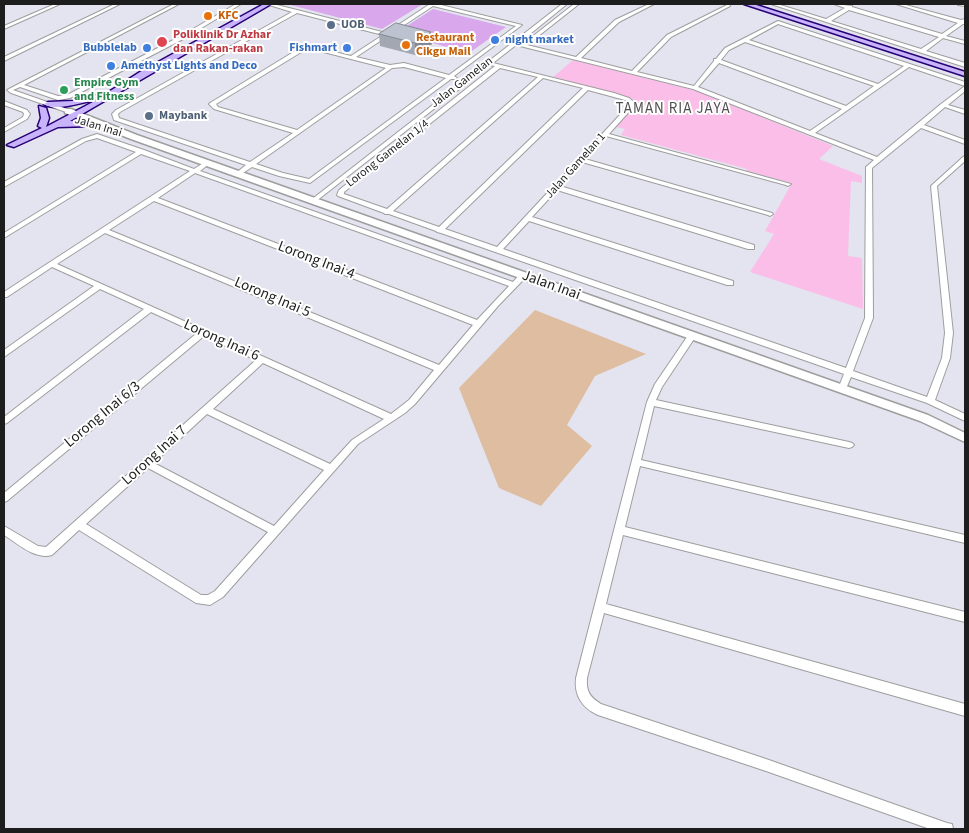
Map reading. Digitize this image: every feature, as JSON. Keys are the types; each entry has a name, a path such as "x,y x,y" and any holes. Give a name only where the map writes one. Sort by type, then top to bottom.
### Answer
{"main road":[{"path":"7,147 100,98 268,4"},
{"path":"747,4 965,74"},
{"path":"45,127 45,106 100,98"},
{"path":"45,127 89,122 89,110 100,98"}],"street":[{"path":"4,28 58,4"},
{"path":"4,59 118,4"},
{"path":"7,92 177,4"},
{"path":"19,85 58,98 68,97 194,31 239,4"},
{"path":"268,4 386,34"},
{"path":"297,11 118,111 115,114 117,120 303,181 312,180 520,25 432,4 352,57"},
{"name":"Jalan Gamelan","path":"313,201 565,4"},
{"path":"524,45 577,4"},
{"path":"578,58 617,21 652,4"},
{"path":"773,4 965,65"},
{"path":"836,4 965,43"},
{"path":"827,21 856,4"},
{"path":"898,4 964,22"},
{"path":"960,4 965,5"},
{"path":"634,72 672,34 728,5"},
{"path":"695,88 716,60 727,49 778,22 965,86 877,159 868,169 869,318 842,389"},
{"path":"922,51 964,22"},
{"path":"190,48 194,31"},
{"path":"745,40 878,86"},
{"path":"514,43 695,88 877,159"},
{"path":"296,132 216,108 212,104 305,47 311,46 390,67 404,65 466,80"},
{"path":"716,60 846,108"},
{"name":"Jalan Gamelan 1","path":"488,63 588,88 632,102 497,251"},
{"name":"Lorong Gamelan 1/4","path":"499,66 340,194 341,197 930,401 965,418"},
{"path":"811,133 907,66"},
{"path":"238,174 390,67"},
{"path":"387,213 542,76"},
{"path":"439,232 588,88"},
{"path":"7,92 68,114"},
{"path":"4,103 28,114 25,118 4,130"},
{"path":"944,105 965,112"},
{"name":"Jalan Inai","path":"68,114 924,418 965,438"},
{"path":"919,125 965,142"},
{"path":"604,134 788,184"},
{"path":"4,185 92,136 101,137 514,285"},
{"path":"4,236 142,151"},
{"path":"930,401 946,358 949,333 934,186 965,158"},
{"path":"581,160 770,214"},
{"path":"4,295 207,163"},
{"path":"556,187 751,247"},
{"name":"Lorong Inai 4","path":"153,198 478,324"},
{"path":"528,218 730,283"},
{"name":"Lorong Inai 5","path":"104,230 440,369"},
{"name":"Lorong Inai 6","path":"51,264 391,418"},
{"path":"78,524 200,600 210,600 219,594 355,442 407,407 478,324 523,276"},
{"path":"4,354 99,286"},
{"path":"4,421 150,309"},
{"name":"Lorong Inai 6/3","path":"4,498 203,333"},
{"path":"692,336 658,386 651,402 600,607 581,695 589,705 598,710 947,829"},
{"name":"Lorong Inai 7","path":"4,530 36,550 48,552 262,360"},
{"path":"651,402 849,445"},
{"path":"206,410 331,469"},
{"path":"636,462 965,539"},
{"path":"146,463 275,531"},
{"path":"619,530 965,616"},
{"path":"600,607 965,710"}],"shaded area":[{"path":"287,4 423,4 382,29"},
{"path":"433,9 506,27 469,53 396,33"},
{"path":"573,60 697,91 833,146 819,159 862,176 862,183 851,181 848,256 862,258 863,309 750,272 774,234 765,231 792,183 621,135 625,129 616,127 636,104 633,99 553,77"},
{"path":"535,310 646,354 595,376 567,425 592,446 541,506 499,488 459,388"}],"building":[{"path":"396,23 431,32 415,43 379,34"}],"place":[{"name":"KFC","path":"208,16"},
{"name":"UOB","path":"331,25"},
{"name":"night market","path":"495,40"},
{"name":"Poliklinik Dr Azhar dan Rakan-rakan","path":"162,42"},
{"name":"Restaurant Cikgu Mail","path":"406,45"},
{"name":"Bubblelab","path":"147,48"},
{"name":"Fishmart","path":"347,48"},
{"name":"Amethyst Lights and Deco","path":"111,66"},
{"name":"Empire Gym and Fitness","path":"64,90"},
{"name":"Maybank","path":"149,116"}],"district":[{"name":"TAMAN RIA JAYA","path":"673,110"}]}
